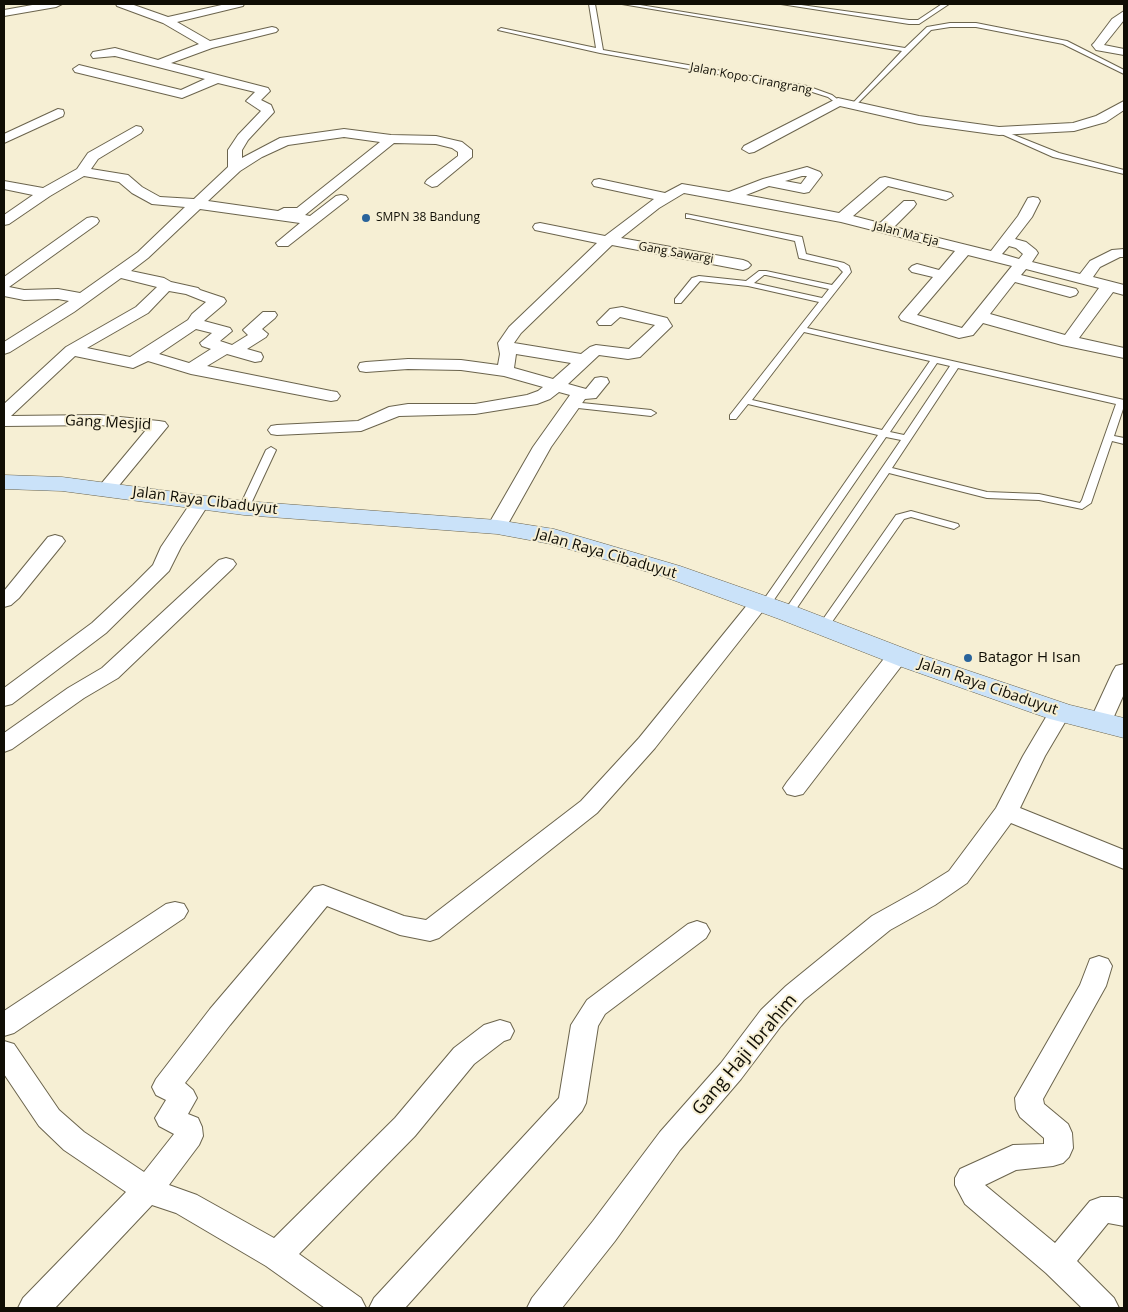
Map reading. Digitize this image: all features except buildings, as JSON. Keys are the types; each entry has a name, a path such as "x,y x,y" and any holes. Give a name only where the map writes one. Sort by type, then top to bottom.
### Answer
{"main road":[{"name":"Jalan Raya Cibaduyut","path":"4,482 62,484 244,508 497,526 554,537 671,571 898,656 1060,712 1112,726"}],"street":[{"path":"4,13 56,4"},
{"path":"120,4 167,21 208,45"},
{"path":"167,21 239,4"},
{"path":"1124,14 1113,24 1098,46 1124,52"},
{"path":"158,64 208,45 272,30"},
{"path":"178,40 212,32"},
{"path":"97,55 115,52 264,91 252,101 268,110 235,150 236,168"},
{"path":"79,69 182,94 218,78"},
{"path":"750,149 838,102"},
{"name":"Jalan Kopo Cirangrang","path":"838,102 855,104 919,120 999,131 1074,127 1101,119 1124,105"},
{"path":"4,139 58,113"},
{"path":"4,220 45,193 82,172 93,156 136,130"},
{"path":"4,349 143,255 236,168 269,148 285,141 344,133 391,139 436,140 458,145 465,150 465,157 432,183"},
{"path":"82,172 123,178 137,190 157,201 201,200 295,213 306,207 391,139"},
{"path":"842,218 884,181 946,196"},
{"path":"730,196 768,182"},
{"path":"599,184 666,197"},
{"path":"4,185 45,193"},
{"name":"Jalan Ma Eja","path":"666,197 685,188 842,218 1117,288"},
{"path":"505,371 508,354 506,340 514,330 608,241 666,197"},
{"path":"283,243 341,198"},
{"path":"201,200 311,220"},
{"path":"992,256 1006,242 1025,217 1033,201"},
{"path":"883,229 909,204"},
{"path":"4,284 92,221"},
{"name":"Gang Sawargi","path":"540,228 743,265"},
{"path":"965,249 907,317 964,333 981,317 1030,253 1029,250 1021,245 1006,242"},
{"path":"1084,279 1095,264 1117,254 1124,253"},
{"path":"917,269 943,275"},
{"path":"72,350 133,363 194,323 198,317 218,301 193,293 193,291 166,286 159,281 117,273"},
{"path":"1012,277 1070,292"},
{"path":"4,413 11,397 72,350 142,310 166,286"},
{"path":"1068,342 1117,288"},
{"path":"4,291 24,295 51,294 82,298"},
{"path":"4,309 24,295"},
{"path":"277,430 360,426 395,411 408,409 475,409 531,400 544,395 596,350 634,353 664,326 661,322 622,312 616,312 605,322"},
{"path":"194,369 260,334 251,330 269,315"},
{"path":"981,317 1068,342 1124,353"},
{"path":"194,323 224,331 208,343 255,357"},
{"path":"506,347 584,360"},
{"path":"146,355 191,369 331,396"},
{"path":"366,367 424,364 461,365 505,371 555,386 576,399"},
{"path":"497,526 542,447 576,399 589,394 601,382"},
{"name":"Gang Mesjid","path":"4,421 100,420 159,426 105,490"},
{"path":"4,699 99,628 162,567 170,546 201,502"},
{"path":"6,596 55,541"},
{"path":"4,744 76,693 110,673 226,564"},
{"path":"34,1308 147,1190 189,1136 188,1127 168,1118 183,1098 166,1087 220,1017 323,894 400,925 430,931 589,807 771,607"},
{"path":"795,788 898,656"},
{"path":"1112,726 1124,671"},
{"name":"Gang Haji Ibrahim","path":"543,1308 604,1232 670,1141 795,993 882,923 958,877 1006,812 1034,756 1060,712"},
{"path":"1006,812 1124,860"},
{"path":"4,1025 175,911"},
{"path":"385,1308 572,1103 585,1025 596,1007 697,931"},
{"path":"1099,966 1093,986 1029,1098 1030,1110 1058,1133 1058,1148 1053,1154 1045,1156 1013,1158 970,1178 970,1185 975,1195 1077,1280 1103,1308"},
{"path":"277,1256 405,1127 464,1056 500,1031"},
{"path":"4,1052 49,1118 81,1146 147,1190 186,1204 277,1256 350,1308"},
{"path":"1057,1263 1101,1210 1109,1209 1124,1212"}],"lane":[{"path":"592,4 600,51"},
{"path":"624,4 908,50"},
{"path":"784,4 918,22 946,4"},
{"path":"855,104 929,28 950,25 976,25 1065,42 1124,72"},
{"name":"Jalan Kopo Cirangrang","path":"501,30 600,51 807,88 830,96 838,102"},
{"name":"Jalan Kopo Cirangrang","path":"999,131 1056,154 1124,172"},
{"path":"690,216 799,239 802,256 842,265 846,268 847,272 733,416"},
{"path":"748,284 762,273 766,273 835,288"},
{"path":"678,301 695,280 699,278 748,284 824,301"},
{"path":"802,330 1123,402 1108,437 1087,501 1082,506 1038,497 987,495 886,469"},
{"path":"771,607 884,433 935,360"},
{"path":"771,607 886,469 956,364"},
{"path":"576,399 651,413"},
{"path":"746,401 907,439"},
{"path":"1108,437 1124,441"},
{"path":"244,508 272,450"},
{"path":"823,627 900,517 904,514 911,514 954,526"}],"place":[{"name":"SMPN 38 Bandung","path":"366,218"},
{"name":"Batagor H Isan","path":"968,658"}]}
